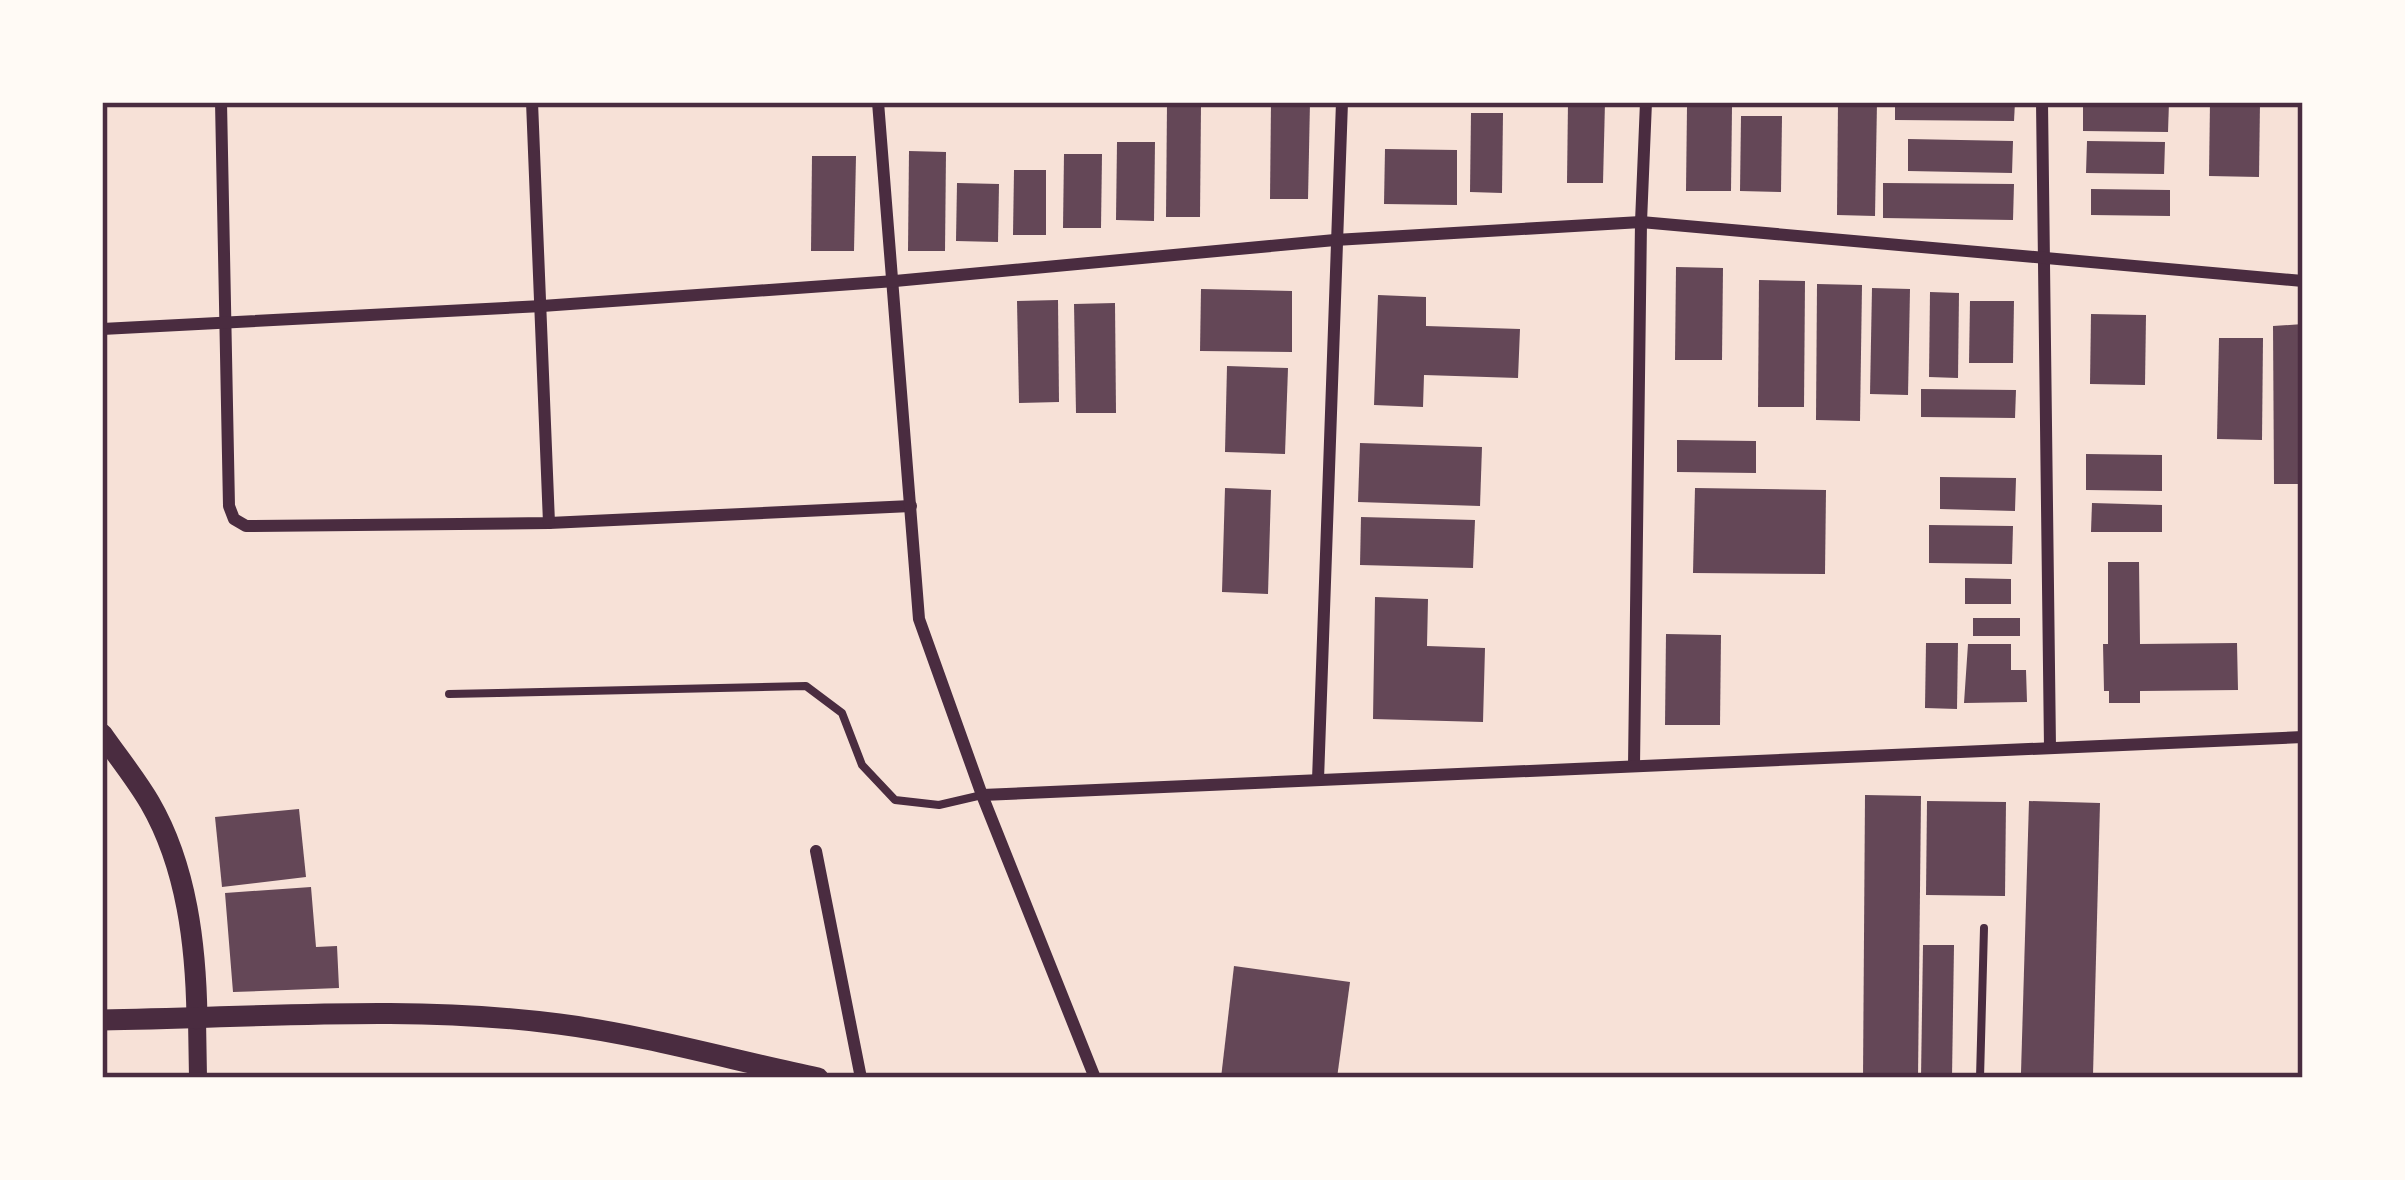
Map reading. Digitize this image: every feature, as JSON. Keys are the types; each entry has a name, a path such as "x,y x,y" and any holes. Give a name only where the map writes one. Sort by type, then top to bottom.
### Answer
{"main road":[{"path":"102,734 151,804 173,856 188,918 197,1019"},
{"path":"102,1020 383,1014 543,1022 818,1078"}],"street":[{"path":"221,102 223,324 229,506 234,519 246,526 549,523 911,506"},
{"path":"532,102 549,523"},
{"path":"878,102 920,619 982,795 1095,1078"},
{"path":"1318,780 1342,102"},
{"path":"1634,766 1646,102"},
{"path":"2042,102 2050,748"},
{"path":"102,329 542,306 895,281 1335,240 1641,222 2303,281"},
{"path":"982,795 2303,736"},
{"path":"816,851 861,1078"},
{"path":"197,1019 198,1078"}],"lane":[{"path":"449,694 806,686 842,713 862,765 895,800 939,805 982,795"},
{"path":"1980,1078 1984,928"}],"building":[{"path":"1271,102 1310,102 1308,199 1270,199"},
{"path":"1568,102 1605,102 1603,183 1567,183"},
{"path":"1838,102 1877,102 1875,216 1837,215"},
{"path":"1895,102 2015,102 2014,121 1895,120"},
{"path":"2083,102 2169,102 2168,132 2083,131"},
{"path":"2210,102 2260,102 2259,177 2209,176"},
{"path":"1167,104 1201,105 1200,217 1166,217"},
{"path":"1687,107 1732,107 1731,191 1686,191"},
{"path":"1471,113 1503,113 1502,193 1470,192"},
{"path":"1741,116 1782,116 1781,192 1740,191"},
{"path":"1908,139 2013,141 2012,173 1908,171"},
{"path":"2087,141 2165,142 2164,174 2086,173"},
{"path":"1117,142 1155,142 1154,221 1116,220"},
{"path":"1385,149 1457,150 1457,205 1384,204"},
{"path":"909,151 946,152 945,251 908,251"},
{"path":"1064,154 1102,154 1101,228 1063,228"},
{"path":"812,156 856,156 854,251 811,251"},
{"path":"1014,170 1046,170 1046,235 1013,235"},
{"path":"957,183 999,184 998,242 956,241"},
{"path":"1883,183 2014,184 2013,220 1883,218"},
{"path":"2091,189 2170,190 2170,216 2091,215"},
{"path":"1676,267 1723,268 1722,360 1675,360"},
{"path":"1759,280 1805,281 1804,407 1758,407"},
{"path":"1817,284 1862,285 1860,421 1816,420"},
{"path":"1872,288 1910,289 1908,395 1870,394"},
{"path":"1201,289 1292,291 1292,352 1200,351"},
{"path":"1930,292 1959,293 1958,378 1929,377"},
{"path":"1378,295 1426,297 1426,326 1520,329 1518,378 1424,375 1423,407 1374,405"},
{"path":"1058,300 1059,402 1019,403 1017,301"},
{"path":"1970,301 2014,301 2013,363 1969,363"},
{"path":"1115,303 1116,413 1076,413 1074,304"},
{"path":"2091,314 2146,315 2145,385 2090,384"},
{"path":"2303,324 2303,484 2274,484 2273,326"},
{"path":"2219,338 2263,338 2262,440 2217,439"},
{"path":"1227,366 1288,368 1285,454 1225,452"},
{"path":"1921,389 2016,390 2015,418 1921,417"},
{"path":"1677,440 1756,441 1756,473 1677,472"},
{"path":"1360,443 1482,447 1480,506 1358,502"},
{"path":"2086,454 2162,455 2162,491 2086,490"},
{"path":"1940,477 2016,478 2015,511 1940,509"},
{"path":"1225,488 1271,490 1268,594 1222,592"},
{"path":"1695,488 1826,490 1825,574 1693,573"},
{"path":"2092,503 2162,505 2162,532 2091,532"},
{"path":"1361,517 1475,520 1473,568 1360,565"},
{"path":"1929,525 2013,526 2012,564 1929,563"},
{"path":"2108,562 2139,562 2140,644 2237,643 2238,690 2140,691 2140,703 2109,703 2109,691 2104,691 2103,644 2108,644"},
{"path":"1965,578 2011,579 2011,604 1965,604"},
{"path":"1375,597 1428,599 1427,646 1485,648 1483,722 1373,719"},
{"path":"1973,618 2020,618 2020,636 1973,636"},
{"path":"1666,634 1721,635 1720,725 1665,725"},
{"path":"1926,643 1958,643 1957,709 1925,708"},
{"path":"1968,644 2011,644 2011,670 2026,670 2027,702 1964,703"},
{"path":"1865,795 1921,796 1918,1078 1863,1078"},
{"path":"1927,801 2006,802 2005,896 1926,895"},
{"path":"2029,801 2100,803 2093,1075 2021,1073"},
{"path":"299,809 306,877 222,887 215,817"},
{"path":"311,887 316,947 337,946 339,988 233,992 225,893"},
{"path":"1923,945 1954,945 1952,1078 1921,1078"},
{"path":"1234,966 1350,982 1337,1078 1221,1078"}]}
